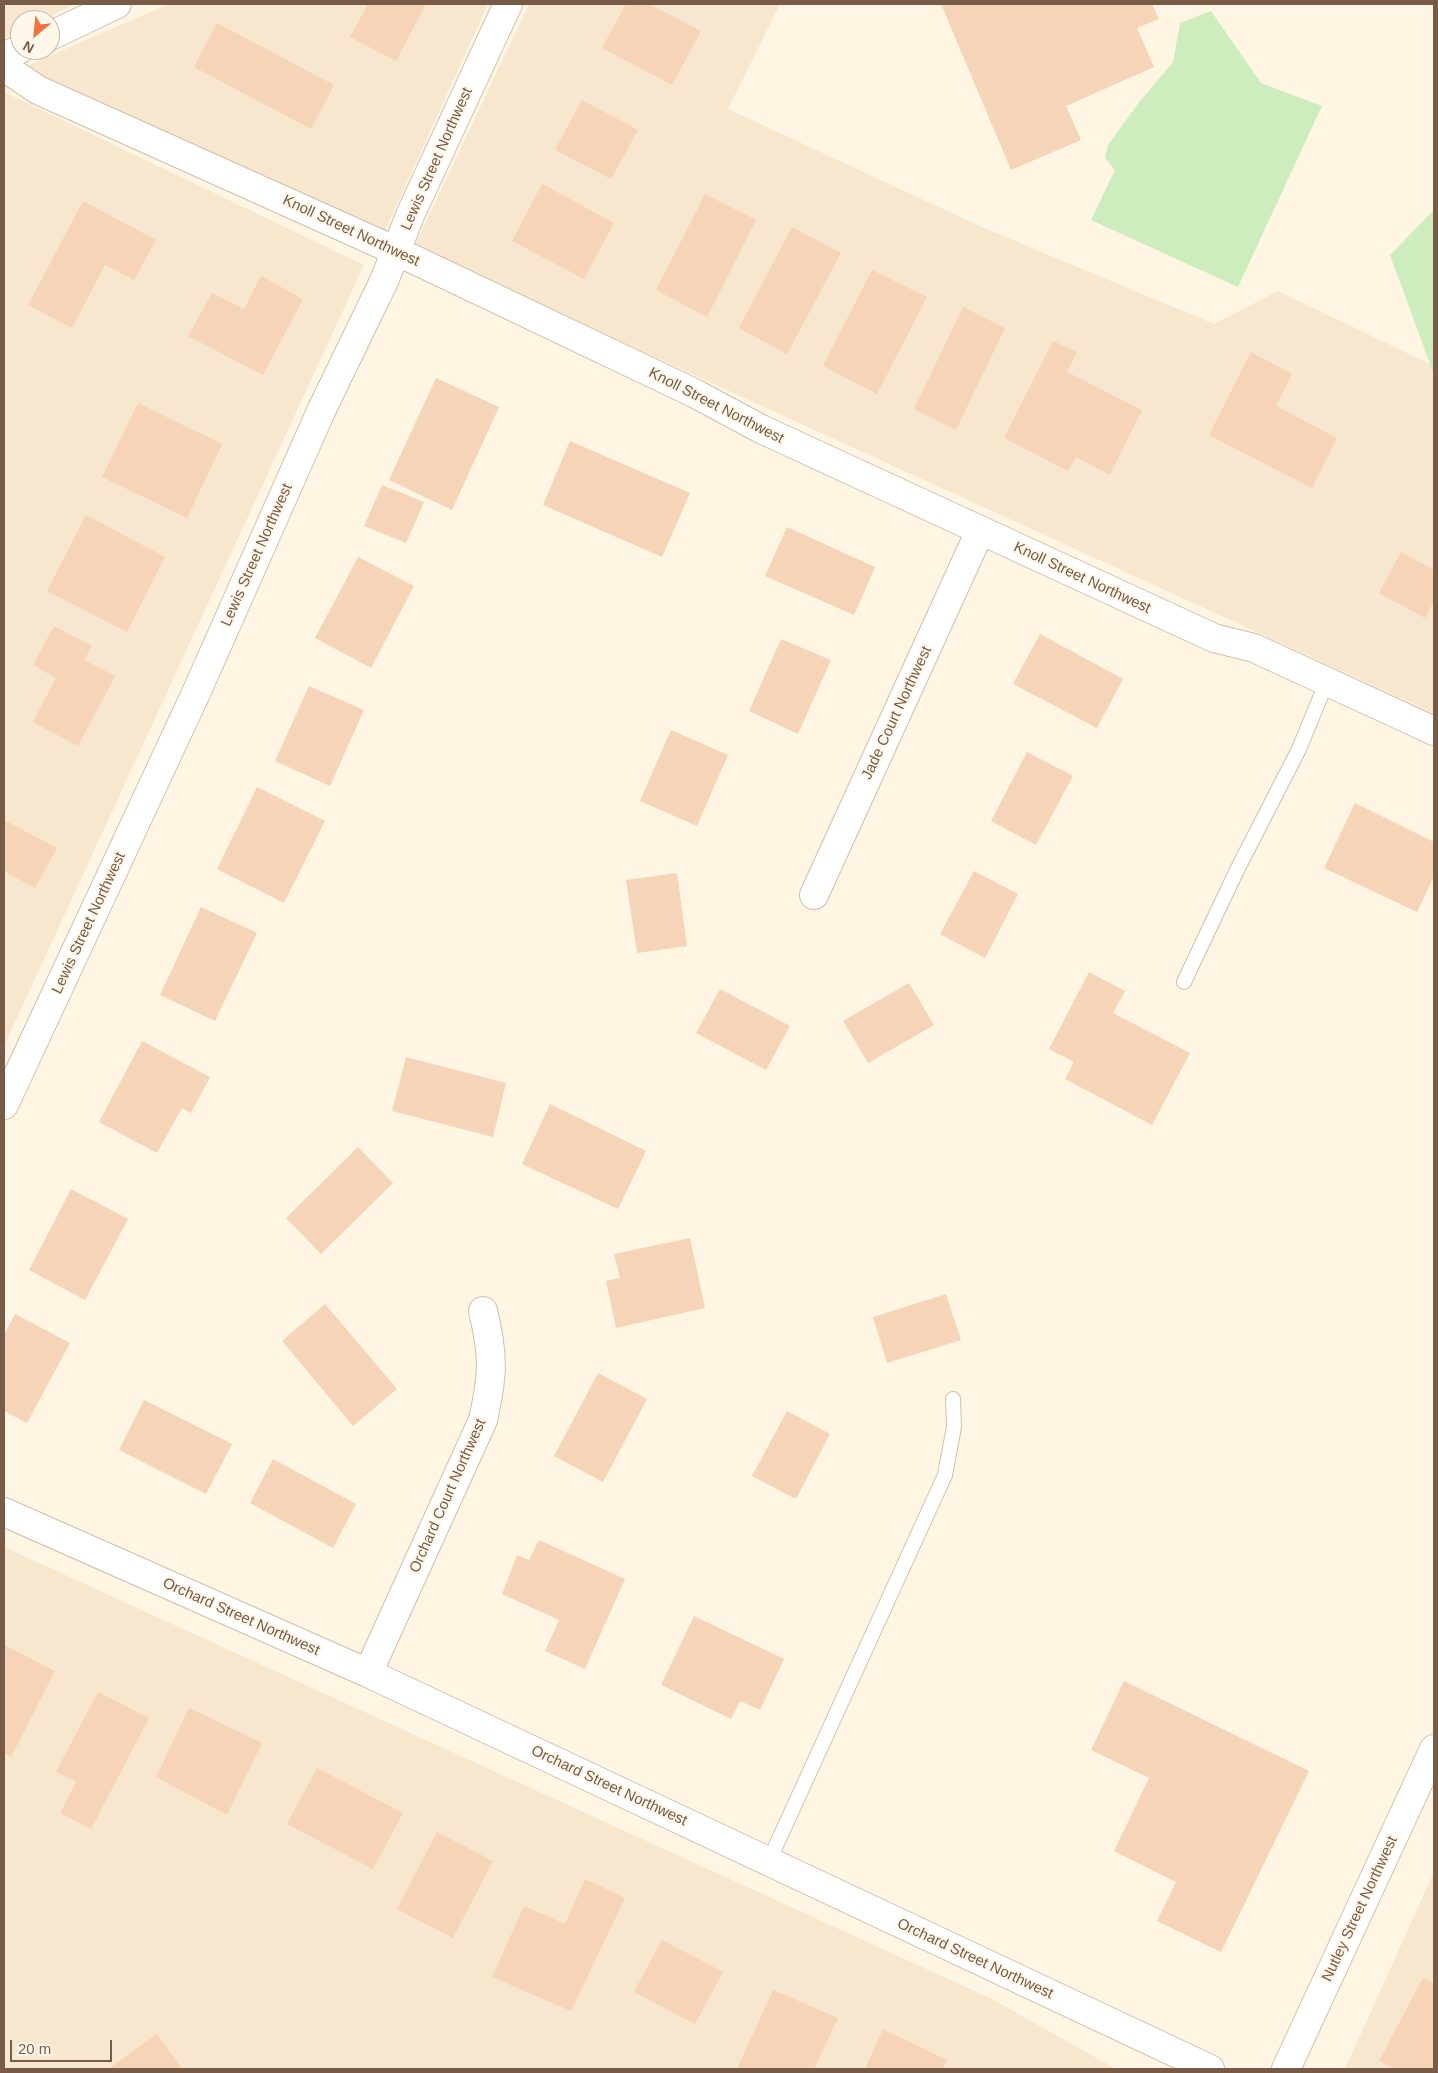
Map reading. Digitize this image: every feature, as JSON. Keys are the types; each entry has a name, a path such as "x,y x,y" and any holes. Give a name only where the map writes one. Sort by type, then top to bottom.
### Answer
{"street":[{"path":"60,31 117,4"},
{"name":"Lewis Street Northwest","path":"4,1105 196,692 396,251 411,213 508,4"},
{"name":"Knoll Street Northwest","path":"4,67 38,90 396,251 694,393 761,429 980,532 1214,638 1254,648 1434,731"},
{"name":"Jade Court Northwest","path":"814,895 980,532"},
{"name":"Orchard Court Northwest","path":"368,1673 483,1420 491,1374 491,1346 483,1311"},
{"name":"Orchard Street Northwest","path":"4,1512 368,1673 1210,2069"},
{"name":"Nutley Street Northwest","path":"1286,2069 1434,1750"}],"lane":[{"path":"1184,982 1236,870 1300,749 1327,681"},
{"path":"769,1861 945,1474 954,1427 953,1399"}],"shaded area":[{"path":"4,4 75,4 60,12 10,10 10,36 4,39"},
{"path":"169,4 488,4 384,233 22,68 40,60 60,60 60,51"},
{"path":"529,4 780,4 728,109 984,228 1214,324 1278,291 1434,366 1434,713 414,247"},
{"path":"4,92 364,265 4,1046"},
{"path":"4,1547 992,1999 1116,2069 4,2069"},
{"path":"1434,1872 1434,2069 1345,2069"}],"green space":[{"path":"1211,11 1261,83 1322,106 1238,287 1091,220 1115,170 1105,158 1108,145 1140,101 1173,62 1180,23"},
{"path":"1434,210 1434,375 1390,255"}],"building":[{"path":"368,4 426,4 396,61 350,37"},
{"path":"626,4 649,4 701,31 672,85 602,48"},
{"path":"941,4 1152,4 1159,19 1137,28 1154,67 1066,106 1081,140 1011,170"},
{"path":"217,23 334,85 311,129 194,67"},
{"path":"582,100 638,130 611,179 555,150"},
{"path":"542,184 614,223 584,279 512,241"},
{"path":"705,194 756,220 707,317 656,290"},
{"path":"83,201 156,240 134,280 105,265 72,328 28,305"},
{"path":"792,227 841,253 787,354 739,328"},
{"path":"872,270 927,297 877,394 823,366"},
{"path":"261,276 303,299 263,375 188,336 212,293 244,309"},
{"path":"963,307 1005,328 956,430 914,409"},
{"path":"1053,341 1077,352 1067,372 1142,410 1110,475 1076,457 1068,471 1004,438"},
{"path":"1251,352 1292,374 1276,406 1337,438 1312,488 1209,435"},
{"path":"436,378 499,407 452,510 389,480"},
{"path":"138,403 222,444 187,518 102,477"},
{"path":"570,441 690,493 662,557 543,505"},
{"path":"382,485 424,502 406,543 364,526"},
{"path":"86,515 165,557 127,632 47,591"},
{"path":"787,527 875,567 854,615 765,576"},
{"path":"1401,552 1434,570 1434,601 1425,618 1379,593"},
{"path":"358,557 414,586 371,668 315,638"},
{"path":"54,626 92,646 84,660 115,676 78,746 33,722 56,678 33,665"},
{"path":"1040,634 1123,679 1097,728 1013,684"},
{"path":"781,639 831,660 798,734 749,711"},
{"path":"309,686 364,710 330,786 275,761"},
{"path":"671,730 728,755 697,826 640,801"},
{"path":"1027,752 1073,776 1036,845 991,821"},
{"path":"257,787 325,821 284,903 217,869"},
{"path":"1355,803 1434,842 1434,876 1417,912 1324,868"},
{"path":"4,820 57,848 35,888 4,871"},
{"path":"974,871 1018,894 985,958 940,934"},
{"path":"677,873 687,946 637,953 626,880"},
{"path":"201,907 257,933 215,1021 160,995"},
{"path":"1089,972 1125,991 1113,1013 1190,1053 1152,1125 1065,1079 1074,1062 1049,1049"},
{"path":"909,983 934,1025 868,1063 843,1021"},
{"path":"720,989 790,1026 766,1070 696,1033"},
{"path":"142,1041 210,1077 191,1113 182,1108 157,1153 99,1122"},
{"path":"406,1057 506,1083 493,1137 392,1111"},
{"path":"550,1104 646,1151 618,1209 522,1164"},
{"path":"358,1147 393,1183 321,1254 286,1218"},
{"path":"71,1189 128,1219 85,1300 29,1270"},
{"path":"690,1238 705,1308 616,1328 606,1281 620,1278 614,1254"},
{"path":"946,1294 961,1340 887,1363 873,1317"},
{"path":"325,1304 397,1389 353,1426 282,1341"},
{"path":"15,1314 70,1343 27,1423 4,1411 4,1335"},
{"path":"598,1373 647,1399 603,1482 554,1456"},
{"path":"144,1400 232,1444 206,1494 119,1450"},
{"path":"787,1411 830,1434 796,1499 752,1476"},
{"path":"273,1459 356,1504 333,1548 250,1503"},
{"path":"539,1540 625,1579 585,1669 545,1651 559,1620 502,1594 517,1555 529,1560"},
{"path":"694,1616 784,1659 760,1710 740,1701 731,1719 661,1685"},
{"path":"4,1645 55,1671 11,1757 4,1753"},
{"path":"1124,1681 1309,1771 1221,1952 1157,1921 1176,1882 1114,1851 1149,1778 1091,1750"},
{"path":"98,1692 149,1718 91,1829 60,1813 76,1782 56,1772"},
{"path":"189,1708 262,1743 227,1815 156,1777"},
{"path":"317,1768 403,1813 373,1869 287,1824"},
{"path":"437,1832 493,1861 453,1938 397,1909"},
{"path":"585,1879 625,1898 571,2011 492,1977 524,1906 565,1924"},
{"path":"662,1940 723,1972 695,2024 634,1992"},
{"path":"1423,1978 1434,1983 1434,2069 1395,2069 1379,2061"},
{"path":"773,1990 838,2018 814,2069 737,2069"},
{"path":"883,2029 947,2060 943,2069 865,2069"},
{"path":"157,2034 182,2069 108,2069"}]}
